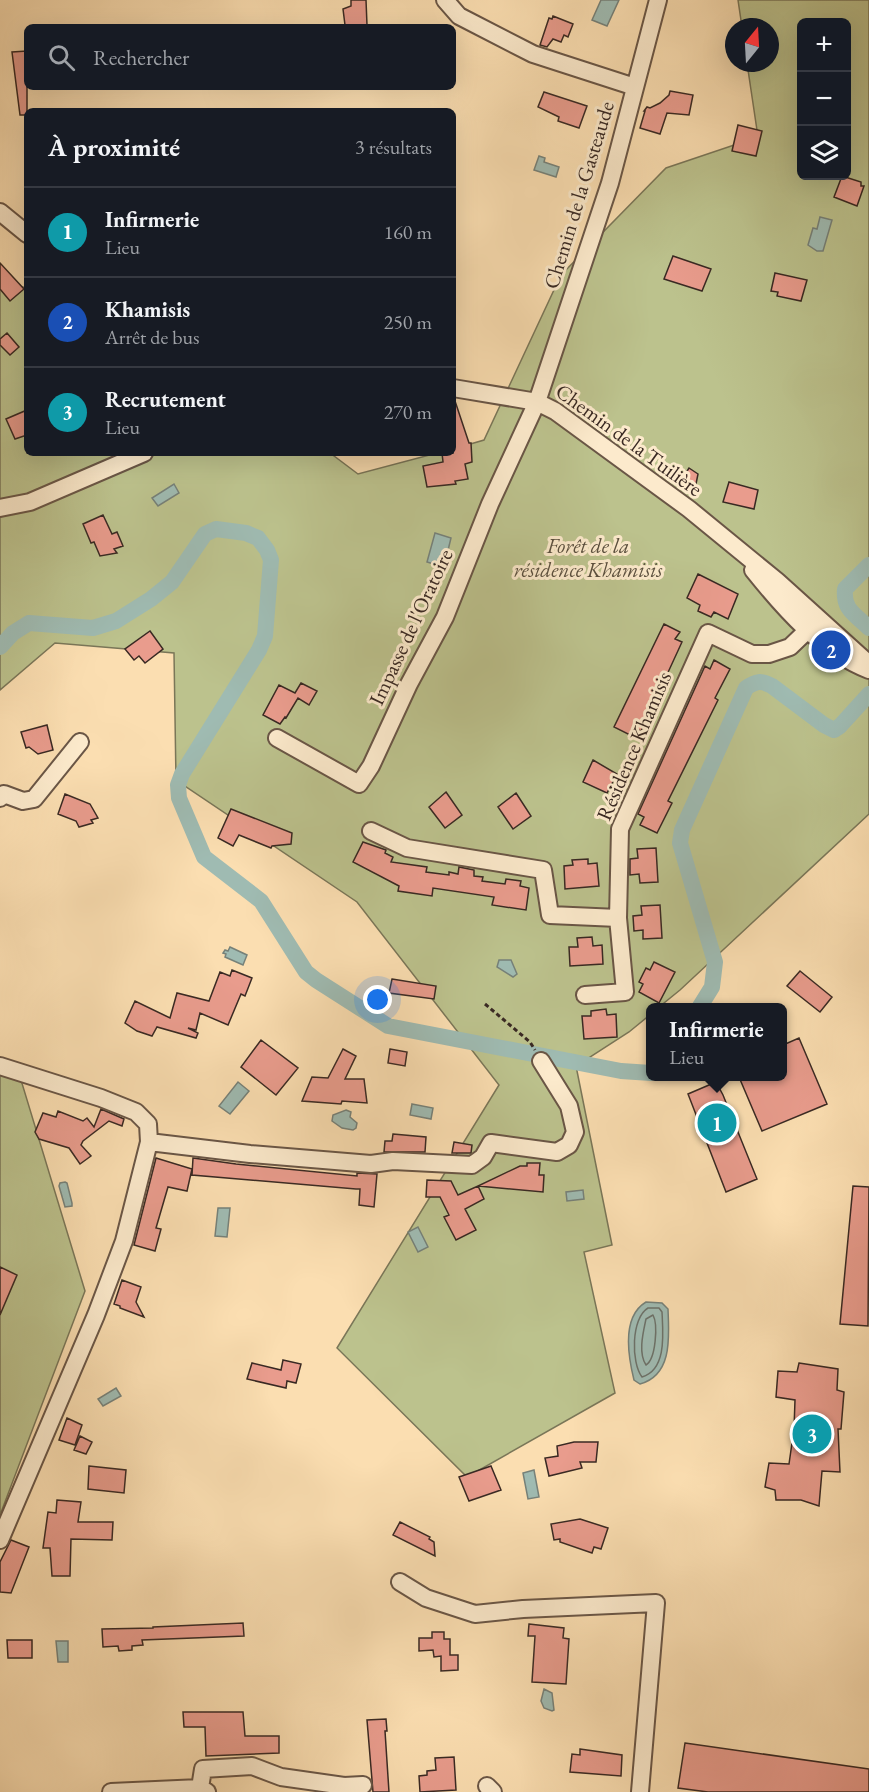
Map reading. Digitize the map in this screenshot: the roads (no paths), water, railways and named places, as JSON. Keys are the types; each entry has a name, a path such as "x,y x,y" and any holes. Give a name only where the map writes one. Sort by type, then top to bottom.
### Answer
{"street":[{"path":"445,0 459,16 534,54 635,87"},
{"name":"Chemin de la Gasteaude","path":"537,402 610,183 658,0"},
{"path":"0,212 24,232"},
{"name":"Chemin de la Tuilière","path":"456,388 537,402 555,411 689,509 733,546 769,591 813,623"},
{"name":"Impasse de l'Oratoire","path":"277,738 359,784 371,766 445,617 490,504 537,402"},
{"path":"0,508 30,502 137,456"},
{"path":"813,623 853,647 869,664"},
{"path":"813,623 835,654 869,670"},
{"name":"Résidence Khamisis","path":"618,918 620,829 708,633 752,654 769,654 790,647 813,623"},
{"path":"0,798 4,794 23,801 34,799 80,742"},
{"path":"371,831 407,848 543,870 550,915 618,918 625,992 585,995"},
{"path":"149,1142 250,1154 371,1164 393,1161 472,1165 483,1157 491,1143 557,1152 569,1145 575,1132 569,1106 538,1056"},
{"path":"0,1066 101,1098 136,1112 148,1124 149,1142 124,1240 96,1315 0,1540"},
{"path":"400,1582 426,1598 476,1614 523,1609 656,1603 640,1792"},
{"path":"111,1792 204,1790 203,1769 252,1766 281,1778 344,1786 363,1785"}],"water":[{"path":"601,0 619,0 607,26 592,20"},
{"path":"539,156 545,158 544,162 559,167 556,177 534,170"},
{"path":"820,217 832,220 823,251 817,251 808,245 813,228 817,229"},
{"path":"174,484 179,493 158,506 152,498"},
{"path":"435,533 451,538 444,567 427,562"},
{"path":"230,947 247,955 243,965 225,957 226,954 223,953"},
{"path":"499,960 511,960 517,974 513,977 497,967"},
{"path":"238,1082 249,1091 230,1114 219,1106"},
{"path":"412,1104 433,1108 431,1119 410,1115"},
{"path":"346,1110 351,1112 350,1117 357,1123 353,1130 342,1128 332,1121 333,1115"},
{"path":"65,1182 72,1206 65,1207 59,1186 60,1183"},
{"path":"583,1190 584,1199 567,1201 566,1192"},
{"path":"218,1208 230,1208 227,1237 215,1236"},
{"path":"418,1227 428,1247 418,1252 408,1232"},
{"path":"646,1302 662,1303 668,1309 669,1331 664,1363 651,1379 640,1384 634,1380 628,1338 633,1317"},
{"path":"116,1388 121,1396 103,1406 98,1399"},
{"path":"534,1470 539,1497 528,1499 523,1473"},
{"path":"56,1641 68,1641 68,1662 58,1662"},
{"path":"544,1689 552,1693 554,1710 552,1711 544,1708 541,1701"}],"waterway":[{"path":"0,647 13,633 29,623 93,628 116,621 151,599 172,582 205,534 216,529 246,533 258,538 271,560 265,636 259,650 182,774 178,785 179,798 204,857 261,901 306,972 388,1026 621,1071 646,1073"},
{"path":"869,565 845,589 848,607 869,628"},
{"path":"702,1003 712,987 715,962 680,843 682,830 746,688 759,682 768,684 834,730 869,694"}],"place":[{"name":"Khamisis","path":"831,650"},
{"name":"Infirmerie","path":"717,1123"},
{"name":"Recrutement","path":"812,1434"}],"park label":[{"name":"Forêt de la résidence Khamisis","path":"588,558"}]}
